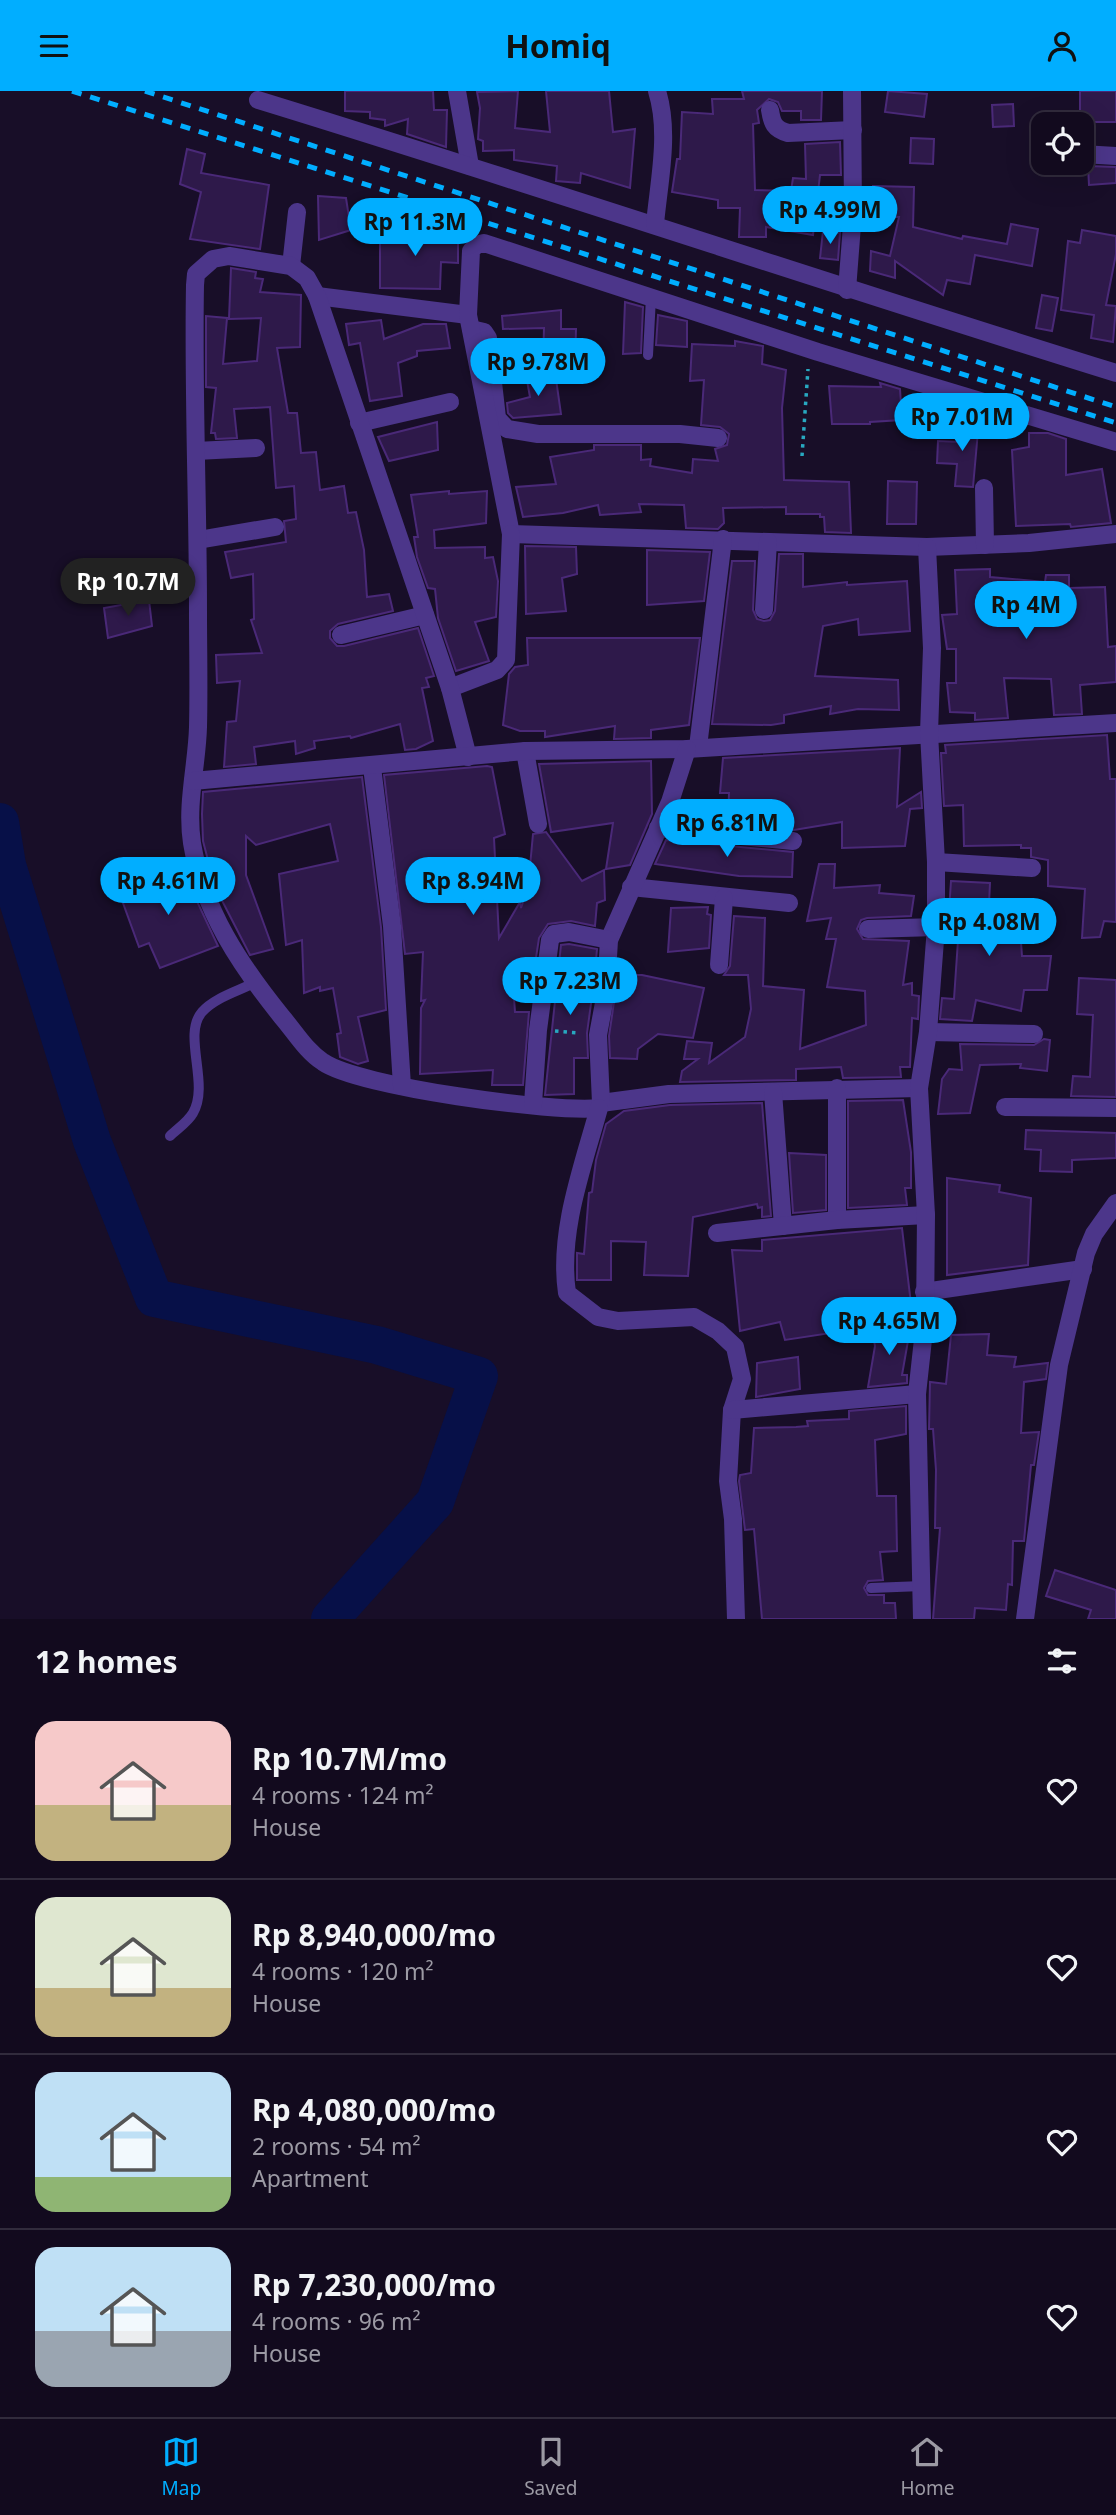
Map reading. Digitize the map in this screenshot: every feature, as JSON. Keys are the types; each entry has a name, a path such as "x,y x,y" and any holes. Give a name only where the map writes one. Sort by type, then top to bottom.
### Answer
{"street":[{"path":"457,91 470,166"},
{"path":"655,224 663,126 657,91"},
{"path":"847,290 853,212 852,91"},
{"path":"258,100 655,224 847,290 1116,373"},
{"path":"770,110 772,124 778,131 853,131"},
{"path":"1094,155 1116,156"},
{"path":"290,266 297,212"},
{"path":"450,688 497,670 506,660 511,534 470,322 471,251 476,245 484,243 809,349 1116,442"},
{"path":"468,757 450,688 317,296 307,278 290,266 229,255 213,259 196,274 198,728 193,781 192,841 205,898 254,983 305,1045 323,1062 340,1071 402,1086 482,1099 574,1109 669,1094 773,1092 836,1087 919,1088"},
{"path":"317,296 470,322 488,338 497,418 507,429 538,434 680,433 718,438"},
{"path":"359,423 450,402"},
{"path":"196,451 256,448"},
{"path":"984,488 985,545"},
{"path":"198,540 275,527"},
{"path":"511,534 927,547 1116,534"},
{"path":"723,539 693,748 609,940 598,1035 600,1106 581,1174 564,1259 567,1293 598,1317 618,1321 694,1317 718,1331 735,1347 742,1379 732,1410 728,1481 733,1518 736,1619"},
{"path":"764,610 768,542"},
{"path":"922,1619 917,1394 925,1321 926,1215 919,1088 928,1032 936,927 936,862 929,733 932,648 927,547"},
{"path":"341,635 425,615"},
{"path":"193,781 372,767 525,751 693,748 1116,723"},
{"path":"525,751 537,824"},
{"path":"372,767 392,926 402,1086"},
{"path":"658,828 793,841"},
{"path":"936,862 1032,869"},
{"path":"631,887 789,903"},
{"path":"719,965 724,898"},
{"path":"868,929 936,927"},
{"path":"533,1104 547,946 552,936 569,932 609,940"},
{"path":"928,1032 1034,1034"},
{"path":"836,1087 837,1220"},
{"path":"773,1092 783,1226"},
{"path":"1004,1107 1116,1108"},
{"path":"1025,1619 1059,1365 1094,1234 1116,1203"},
{"path":"717,1233 837,1220 926,1215"},
{"path":"924,1292 1083,1269"},
{"path":"852,1321 888,1315 925,1321"},
{"path":"732,1410 917,1394"}],"lane":[{"path":"648,355 651,297"},
{"path":"170,1136 193,1113 196,1103 199,1072 194,1026 201,1013 220,999 254,983"},
{"path":"871,1588 922,1586"}],"path":[{"path":"802,456 809,349"},
{"path":"538,1030 598,1035"}],"building":[{"path":"345,91 433,91 434,110 447,110 446,147 407,134 408,119 385,126 385,120 370,118 370,112 345,111"},
{"path":"518,91 515,128 550,132 546,91 609,91 613,132 635,129 630,188 581,173 580,183 556,181 557,166 514,160 514,150 483,151 483,141 478,139 480,108 477,92"},
{"path":"742,91 822,91 821,120 801,120 801,111 782,111 778,102 769,99 757,110 759,123 753,124 755,190 791,191 793,178 806,179 805,144 840,142 841,175 820,175 813,235 766,227 766,237 739,237 740,208 718,208 718,200 672,192 677,159 680,159 682,112 713,114 712,99 744,99"},
{"path":"888,91 927,94 924,117 885,112"},
{"path":"1080,91 1116,91 1116,122 1094,122 1094,112 1080,112"},
{"path":"1013,104 1014,126 993,127 992,105"},
{"path":"911,138 934,139 933,164 910,163"},
{"path":"187,149 205,154 201,173 269,185 260,249 190,239 201,192 180,184"},
{"path":"1094,166 1116,167 1116,183 1089,185 1088,175 1094,175"},
{"path":"873,186 914,187 913,227 962,239 963,236 1007,244 1011,224 1038,229 1032,266 975,255 970,284 947,280 943,295 895,261 895,278 870,271 871,251 890,256 899,217 872,216"},
{"path":"318,196 346,198 351,230 319,240"},
{"path":"380,226 458,235 458,263 441,262 440,289 380,288"},
{"path":"1082,230 1116,236 1116,254 1106,305 1116,306 1113,342 1091,338 1094,315 1061,310 1068,241 1080,243"},
{"path":"823,231 840,233 838,260 820,258"},
{"path":"231,268 256,272 255,278 263,279 260,292 301,295 300,347 277,348 288,413 297,413 301,453 316,452 320,490 344,486 348,513 356,512 364,550 367,597 389,594 393,611 338,624 330,631 330,638 337,646 344,646 418,628 434,676 426,678 429,687 422,688 433,741 416,749 405,750 400,724 351,738 314,741 315,748 296,754 295,741 254,747 256,764 224,767 227,722 236,721 240,681 217,683 216,655 262,653 251,620 254,619 253,574 231,578 225,552 286,542 284,521 296,519 294,486 276,488 270,407 234,409 237,438 216,439 215,433 211,433 216,388 206,387 206,316 227,318 223,364 257,361 261,318 229,319"},
{"path":"1042,295 1058,298 1052,331 1036,328"},
{"path":"625,302 643,307 641,353 623,354"},
{"path":"561,310 561,329 576,329 575,364 543,363 544,328 503,329 502,316"},
{"path":"658,315 687,321 687,347 656,345"},
{"path":"381,320 384,339 423,324 446,324 450,348 417,351 417,356 398,363 402,396 370,401 360,343 349,345 346,324"},
{"path":"735,341 763,346 762,364 786,370 782,408 784,480 849,482 851,533 825,532 824,517 820,517 820,514 786,514 786,507 723,508 724,523 718,529 686,528 684,505 639,504 641,512 600,515 598,505 563,513 523,517 516,487 556,484 550,457 594,450 594,445 641,445 641,460 651,459 650,466 692,473 693,459 718,461 715,449 727,445 729,434 720,427 701,425 704,380 690,381 692,344 735,346"},
{"path":"555,372 561,414 513,418 508,413 507,403 530,397 526,375"},
{"path":"880,383 900,389 902,420 870,424 832,424 829,386 881,387"},
{"path":"961,418 979,420 973,487 955,486 957,464 937,463 938,441 959,442"},
{"path":"437,422 438,450 389,461 378,437"},
{"path":"1029,433 1048,433 1066,439 1066,475 1102,469 1111,523 1071,527 1070,524 1016,526 1012,450 1029,447"},
{"path":"888,481 917,482 916,524 887,524"},
{"path":"449,491 449,494 487,491 486,523 434,530 435,548 485,547 485,558 493,557 498,581 496,617 475,622 489,661 456,671 438,618 435,589 428,588 417,557 414,537 418,537 411,495"},
{"path":"525,546 576,547 577,574 562,578 566,611 526,614"},
{"path":"647,550 710,552 704,601 647,605"},
{"path":"779,554 803,554 803,587 847,582 847,585 907,581 910,631 859,635 858,619 823,626 815,676 898,680 899,710 858,709 830,714 831,706 784,715 784,723 771,725 712,724 732,561 755,561 753,610 757,619 764,621 770,620 775,611"},
{"path":"990,569 990,577 1045,582 1046,575 1069,575 1069,588 1105,587 1108,647 1116,646 1116,682 1080,685 1082,714 1054,715 1051,679 1004,678 1008,718 975,720 975,713 950,712 947,683 956,683 956,649 947,649 942,615 957,614 955,570"},
{"path":"149,600 152,626 108,638 104,608"},
{"path":"527,638 700,638 689,725 651,730 651,738 614,739 615,726 545,737 545,731 520,731 503,725 509,674 515,667 528,665"},
{"path":"1107,735 1110,779 1116,779 1116,922 1104,921 1100,937 1082,938 1085,889 1048,886 1048,860 1031,857 1031,848 1021,848 1021,845 964,846 963,805 944,806 941,753 946,753 945,745"},
{"path":"900,748 897,807 921,792 922,808 910,809 905,846 842,848 842,822 794,830 728,823 729,793 720,793 723,758"},
{"path":"651,761 652,814 630,865 606,869 613,823 551,832 539,764"},
{"path":"492,767 505,834 494,838 499,938 520,902 521,908 528,888 533,834 546,832 582,881 604,870 605,900 597,903 595,926 571,921 548,924 539,938 534,971 512,969 515,1012 529,1012 523,1085 492,1085 493,1070 420,1074 421,1008 425,1000 421,1001 423,952 405,954 384,775"},
{"path":"362,777 381,927 386,1010 358,1017 368,1061 358,1064 340,1057 337,1034 341,1033 333,988 320,991 320,987 304,993 302,940 286,945 279,874 338,861 330,824 256,845 246,836 246,875 273,949 250,955 215,887 203,841 202,814 203,792"},
{"path":"666,840 793,852 792,877 739,876 655,864"},
{"path":"819,864 835,864 834,888 880,885 879,893 914,896 911,916 867,918 861,920 857,929 863,939 909,941 903,985 912,983 912,995 919,996 918,1019 912,1018 910,1067 900,1067 901,1077 843,1078 841,1067 796,1069 796,1080 680,1082 682,1071 698,1059 684,1059 687,1041 712,1043 709,1063 745,1037 751,1009 748,975 724,975 730,966 734,916 765,918 763,986 804,990 800,1049 866,1025 865,991 827,987 836,939 826,939 831,918 807,921"},
{"path":"185,865 194,895 218,946 160,968 149,943 139,947 119,892"},
{"path":"951,881 990,883 988,924 1020,928 1022,956 1051,956 1047,990 1024,990 1021,1011 976,1000 972,1021 940,1019 942,998 954,999 960,911 949,911"},
{"path":"708,907 707,914 711,915 709,948 668,952 671,908"},
{"path":"561,945 597,949 596,960 574,962 596,967 587,1033 588,1058 574,1058 574,1094 545,1095"},
{"path":"618,975 642,975 704,988 693,1038 658,1034 638,1049 637,1059 610,1058 609,1036"},
{"path":"1079,978 1116,980 1116,1097 1071,1096 1073,1076 1090,1077 1093,1015 1077,1014"},
{"path":"1044,1039 1050,1040 1047,1071 1020,1068 1021,1064 980,1065 970,1113 938,1114 942,1079 949,1069 962,1070 960,1044 1034,1045"},
{"path":"903,1100 911,1152 911,1188 905,1188 907,1205 848,1208 848,1101"},
{"path":"762,1103 771,1216 762,1217 762,1207 758,1208 757,1204 693,1217 688,1276 644,1275 646,1242 611,1241 611,1280 577,1280 577,1253 584,1254 589,1193 592,1192 596,1160 606,1124 624,1111 670,1105"},
{"path":"1026,1130 1116,1133 1116,1158 1072,1160 1072,1172 1040,1171 1041,1150 1025,1149"},
{"path":"789,1153 826,1155 826,1210 793,1213"},
{"path":"947,1178 1000,1185 999,1192 1031,1198 1028,1265 947,1275"},
{"path":"902,1228 911,1304 886,1304 828,1313 831,1333 785,1340 780,1322 740,1331 732,1250 762,1251 762,1240"},
{"path":"888,1327 907,1330 909,1335 902,1375 907,1375 907,1383 868,1387 875,1346 872,1329"},
{"path":"989,1334 987,1355 1016,1357 1014,1367 1048,1363 1046,1379 1024,1382 1021,1433 1039,1432 1034,1465 1031,1465 1024,1541 1013,1541 1012,1585 1008,1584 1006,1610 975,1608 974,1619 933,1619 940,1528 935,1528 936,1470 933,1429 929,1429 930,1382 946,1384 951,1335"},
{"path":"798,1357 800,1389 756,1397 757,1363"},
{"path":"906,1406 906,1434 875,1440 877,1496 896,1496 897,1551 880,1552 883,1580 868,1581 864,1588 868,1595 884,1595 884,1603 895,1603 896,1619 762,1619 754,1529 745,1530 739,1481 740,1475 751,1473 754,1428 808,1426 807,1421 849,1419 849,1411"},
{"path":"1055,1570 1116,1590 1116,1619 1088,1619 1091,1610 1046,1596"}],"waterway":[{"path":"0,822 7,865 92,1141 154,1298 377,1345 479,1376 435,1502 330,1619"}],"railway":[{"path":"72,91 1116,423"},
{"path":"145,91 1116,407"}]}
